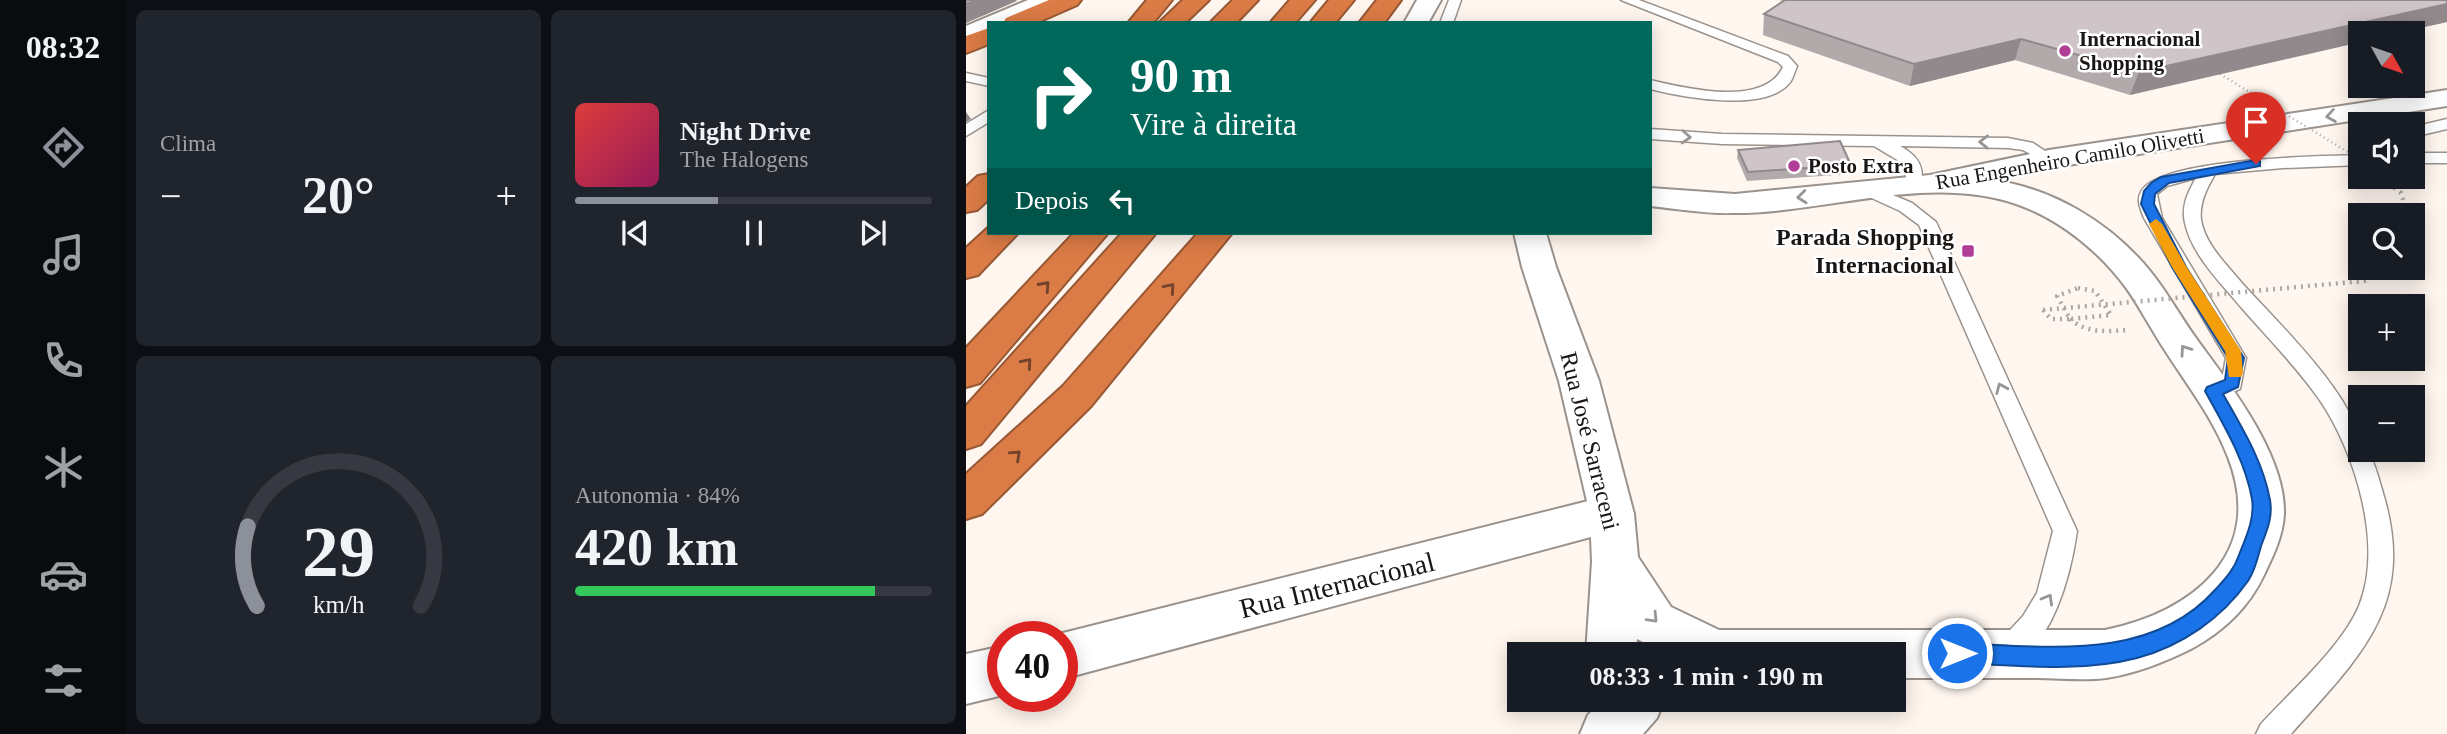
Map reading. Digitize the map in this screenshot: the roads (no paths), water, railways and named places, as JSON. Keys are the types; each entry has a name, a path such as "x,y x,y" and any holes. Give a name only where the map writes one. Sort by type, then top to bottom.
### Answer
{"highway":[{"path":"1021,21 1069,0"},
{"path":"1142,21 1160,0"},
{"path":"1173,21 1197,0"},
{"path":"1224,21 1246,0"},
{"path":"1284,21 1303,0"},
{"path":"1324,21 1342,0"},
{"path":"1373,21 1389,0"},
{"path":"966,45 987,35"},
{"path":"966,172 987,154"},
{"path":"966,203 987,185"},
{"path":"966,267 1000,235"},
{"path":"966,373 1090,235"},
{"path":"966,433 1138,235"},
{"path":"966,501 1077,396 1214,235"}],"street":[{"path":"1000,21 1048,0"},
{"path":"1417,21 1429,0"},
{"path":"966,35 987,26"},
{"name":"Rua Engenheiro Camilo Olivetti","path":"1652,197 1735,204 1921,185 2049,159 2447,99"},
{"path":"1906,653 2060,656 2105,654 2138,648 2169,636 2213,607 2242,573 2262,517 2261,500 2250,459 2213,391 2049,159"},
{"path":"1921,185 1969,185 1999,190 2045,204 2083,229 2132,273"},
{"path":"1652,214 1735,204"},
{"name":"Rua José Sarraceni","path":"1530,235 1535,256 1579,381 1612,514 1615,562 1612,642"},
{"name":"Rua Internacional","path":"1078,651 1612,514"},
{"path":"1615,562 1654,623 1691,642"},
{"path":"966,679 987,674"},
{"path":"1590,734 1596,712"},
{"path":"1607,734 1627,712"}],"lane":[{"path":"1447,21 1454,3 1469,0"},
{"path":"1627,0 1783,59 1790,66 1790,74 1782,83 1755,93 1728,97 1699,95 1652,84"},
{"path":"966,77 987,82"},
{"path":"966,131 987,116"},
{"path":"2425,129 2447,124"},
{"path":"1652,134 1723,139 2008,143 2027,146 2049,159"},
{"path":"1875,141 1912,161 1921,185"},
{"path":"2425,158 2447,158"},
{"path":"2213,391 2232,383 2236,358 2179,267 2147,204 2148,194 2155,185 2176,177 2256,164 2348,160"},
{"path":"2208,172 2192,201 2192,222 2203,245 2216,265 2328,395 2362,461 2380,528 2380,582 2369,614 2347,650 2271,734"},
{"path":"1869,190 1906,206 1927,222 2065,531 2060,570 2053,592 2020,641 2007,653"}],"place":[{"name":"Internacional Shopping","path":"2065,51"},
{"name":"Posto Extra","path":"1794,166"},
{"name":"Parada Shopping Internacional","path":"1968,251"}]}
